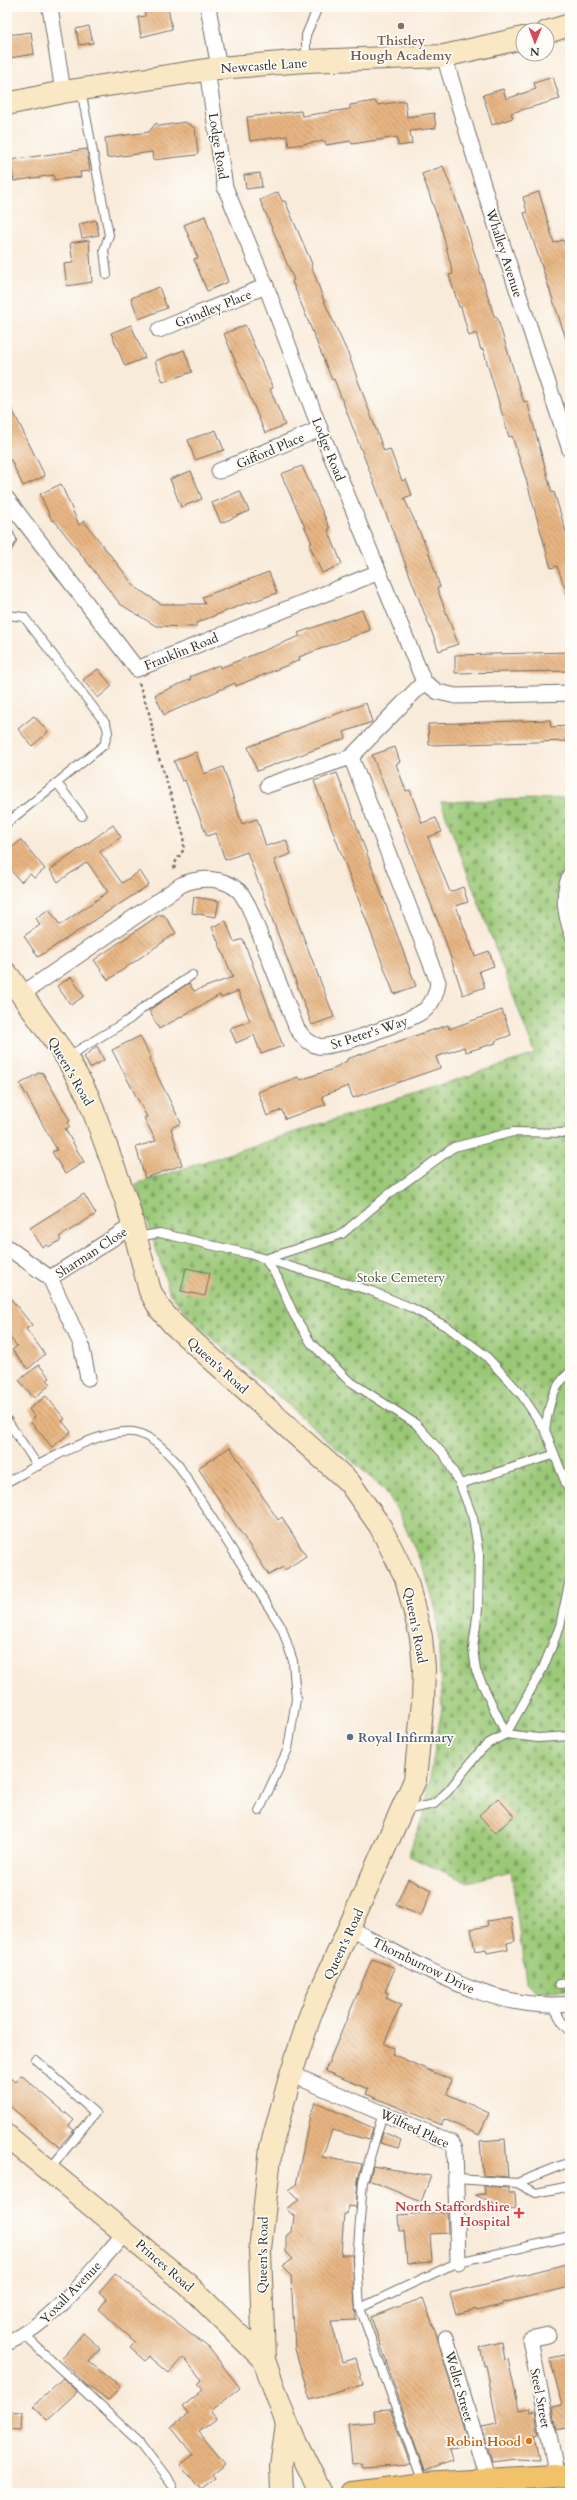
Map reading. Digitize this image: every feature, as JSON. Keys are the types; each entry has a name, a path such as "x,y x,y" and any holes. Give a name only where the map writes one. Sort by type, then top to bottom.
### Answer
{"main road":[{"path":"352,2493 424,2484 488,2481 517,2486 563,2476"}],"street":[{"path":"50,7 72,90"},
{"name":"Lodge Road","path":"208,7 225,187 266,286 320,429 424,682"},
{"path":"555,30 570,25"},
{"name":"Newcastle Lane","path":"7,104 72,90 213,69 306,61 444,56 515,40"},
{"name":"Whalley Avenue","path":"444,56 487,198 570,450"},
{"name":"Grindley Place","path":"160,330 266,286"},
{"name":"Gifford Place","path":"219,471 320,429"},
{"name":"Franklin Road","path":"7,499 137,669 379,572"},
{"path":"268,785 351,757 424,682 438,692 456,696 570,693"},
{"name":"St Peter's Way","path":"22,994 181,885 192,880 212,879 226,883 240,892 249,907 297,1029 305,1040 319,1047 333,1046 414,1017 427,1008 436,996 438,982 351,757"},
{"name":"Queen's Road","path":"7,974 67,1058 88,1096 125,1196 133,1232 150,1291 160,1309 174,1325 349,1482 380,1526 406,1578 421,1637 424,1675 419,1754 415,1780 350,1929 311,2013 291,2074 271,2147 264,2199 260,2250 264,2360"},
{"name":"Sharman Close","path":"50,1278 133,1232"},
{"name":"Sharman Close","path":"7,1247 50,1278 86,1343 88,1378"},
{"name":"Thornburrow Drive","path":"350,1929 466,1988 521,2002 553,2006 570,2004"},
{"name":"Wilfred Place","path":"291,2074 452,2142 455,2148 458,2262"},
{"name":"Princes Road","path":"7,2136 126,2232 188,2285 264,2360 287,2424 306,2457 321,2493"},
{"name":"Yoxall Avenue","path":"7,2343 24,2335 49,2318 126,2232"},
{"name":"Steel Street","path":"548,2335 530,2339 563,2476"},
{"name":"Weller Street","path":"446,2338 488,2481"},
{"name":"Princes Road","path":"282,2493 281,2465 287,2424"}],"lane":[{"path":"306,61 306,35 318,7"},
{"path":"72,90 109,235 104,250 107,275"},
{"path":"7,530 12,540 7,549"},
{"path":"7,615 24,617 106,724 108,732 104,745 7,823"},
{"path":"57,783 82,816"},
{"path":"570,867 562,887 560,902 563,919 570,938"},
{"path":"67,1058 130,1019 144,1007 192,975"},
{"path":"265,1259 342,1234 388,1194 454,1147 513,1132 570,1132"},
{"path":"133,1232 160,1233 265,1259 371,1291 412,1308 449,1328 485,1355 521,1394 545,1430 553,1455 570,1494"},
{"path":"265,1259 277,1277 294,1315 310,1342 348,1380 416,1424 445,1456 460,1484 473,1518 479,1555 478,1609 473,1648 476,1672 506,1734"},
{"path":"545,1430 550,1398 559,1381 570,1372"},
{"path":"7,1420 38,1466"},
{"path":"7,1482 100,1436 118,1432 138,1433 152,1440 164,1449 177,1463 282,1628 293,1661 296,1699 288,1750 259,1811"},
{"path":"460,1484 553,1455"},
{"path":"506,1734 543,1668 560,1626 570,1579"},
{"path":"402,1810 434,1804 448,1791 481,1750 489,1743 506,1734 560,1738 570,1736"},
{"path":"560,1738 570,1745"},
{"path":"559,1984 570,1984"},
{"path":"553,2006 562,2022 570,2031"},
{"path":"36,2060 96,2113 49,2170"},
{"path":"383,2113 363,2181 357,2260 360,2308 424,2484"},
{"path":"517,2183 570,2162"},
{"path":"456,2179 517,2183 536,2193 570,2186"},
{"path":"360,2308 458,2262 570,2238"},
{"path":"24,2335 139,2442 172,2485"}],"path":[{"path":"137,669 140,691 150,716 156,748 183,833 184,849 175,862 174,870 181,885"}],"green space":[{"name":"Stoke Cemetery","path":"570,798 570,1990 536,1992 526,1982 511,1871 467,1882 408,1856 424,1813 442,1708 437,1614 425,1572 399,1513 384,1489 199,1327 170,1294 136,1184 535,1054 441,802"}],"building":[{"path":"144,7 168,7 172,29 141,37 138,17 145,16"},
{"path":"89,26 93,43 79,45 76,29"},
{"path":"31,32 34,54 10,58 7,35"},
{"path":"553,77 560,99 511,113 513,118 492,125 483,95 503,89 506,99 536,89 534,83"},
{"path":"375,101 377,105 405,101 407,117 434,113 436,128 410,131 412,144 398,146 397,137 352,144 351,141 326,145 325,141 289,146 287,136 250,141 247,117 301,111 302,116 350,109 350,105"},
{"path":"185,122 195,128 198,153 196,155 153,160 152,152 107,158 105,138 149,132 156,123 160,126"},
{"path":"87,149 90,171 80,172 81,177 54,180 54,175 14,181 10,160"},
{"path":"443,166 466,226 494,316 497,317 521,394 524,402 527,401 552,493 554,492 570,545 570,596 568,596 557,566 551,568 526,479 512,436 509,437 483,349 481,350 476,333 469,336 461,307 459,307 449,275 453,274 442,230 422,174"},
{"path":"260,173 262,187 246,189 244,175"},
{"path":"278,192 282,201 285,201 312,264 311,265 324,301 349,356 384,451 390,449 402,481 406,479 412,495 404,498 428,550 440,587 437,588 458,644 439,651 334,379 332,380 292,281 294,280 260,200"},
{"path":"539,192 554,243 563,240 570,264 570,341 567,342 524,213 527,212 523,197"},
{"path":"205,216 228,282 207,291 194,259 198,258 184,225"},
{"path":"96,220 99,235 82,238 79,224"},
{"path":"89,240 92,282 67,286 64,264 73,263 70,243"},
{"path":"159,287 167,308 139,319 131,298"},
{"path":"131,325 145,358 125,366 111,333"},
{"path":"245,325 273,388 270,389 285,425 265,433 224,334"},
{"path":"184,350 192,372 163,382 155,361"},
{"path":"7,399 45,476 23,486 11,460 7,462"},
{"path":"216,430 224,450 195,460 188,440"},
{"path":"302,466 330,529 328,530 342,564 322,573 309,544 312,543 281,474"},
{"path":"191,471 202,499 181,507 170,479"},
{"path":"61,484 79,525 84,521 135,587 161,604 205,604 202,597 269,572 277,593 249,602 196,623 196,627 156,626 120,604 54,520 52,521 40,494"},
{"path":"240,491 249,511 221,523 212,503"},
{"path":"362,610 370,630 299,657 300,660 236,686 235,683 164,715 155,695 191,679 190,677 219,665 220,668 300,636 298,633"},
{"path":"570,652 570,671 455,673 455,655"},
{"path":"98,669 112,686 98,698 83,680"},
{"path":"366,703 372,722 344,732 346,738 257,771 248,747"},
{"path":"34,716 48,732 32,746 18,729"},
{"path":"550,720 551,727 570,726 570,741 429,745 428,724"},
{"path":"395,747 400,762 396,764 406,791 410,790 422,823 436,818 442,832 428,837 450,892 463,887 468,902 456,906 475,956 489,951 494,966 479,971 485,987 463,995 444,937 372,755"},
{"path":"196,752 204,774 223,767 242,824 257,819 266,846 286,840 291,854 274,860 334,1017 312,1025 247,852 225,860 216,833 207,836 185,780 182,781 174,761"},
{"path":"337,773 416,986 394,994 314,781"},
{"path":"113,825 121,837 100,852 122,883 140,871 149,885 38,957 24,936 40,925 36,918 49,909 60,925 108,892 87,862 58,882 50,870"},
{"path":"21,840 45,869 34,878 30,874 21,882 7,866 7,852"},
{"path":"194,897 219,901 216,917 192,913"},
{"path":"159,915 164,915 176,933 108,980 94,960"},
{"path":"226,921 234,942 243,939 283,1046 261,1054 254,1035 236,1043 230,1028 250,1021 238,991 221,998 220,995 159,1029 149,1010 189,983 194,991 233,977 212,927"},
{"path":"71,977 84,996 71,1005 57,986"},
{"path":"502,1010 511,1035 495,1041 496,1043 466,1052 464,1047 436,1057 440,1068 353,1098 348,1086 322,1096 326,1105 285,1119 282,1110 267,1116 258,1092 298,1077 300,1080 330,1070 347,1061 347,1059 414,1036 448,1025 449,1029"},
{"path":"140,1036 151,1058 149,1059 181,1123 171,1128 182,1165 145,1178 136,1147 156,1141 144,1118 147,1117 112,1050"},
{"path":"97,1046 104,1060 90,1068 84,1057"},
{"path":"40,1072 43,1073 70,1121 67,1123 70,1127 65,1129 84,1162 65,1174 52,1152 57,1150 20,1084"},
{"path":"84,1194 96,1214 59,1237 61,1240 48,1247 47,1245 42,1247 30,1228"},
{"path":"186,1268 210,1273 205,1296 181,1291"},
{"path":"7,1294 32,1325 26,1329 45,1354 28,1369 12,1350 17,1346 7,1334"},
{"path":"39,1365 50,1378 47,1380 51,1384 34,1398 19,1380"},
{"path":"46,1396 65,1419 62,1421 71,1432 52,1447 30,1421 35,1417 29,1409"},
{"path":"230,1447 278,1520 282,1517 306,1556 285,1570 283,1567 269,1575 198,1468"},
{"path":"498,1798 514,1816 495,1833 479,1815"},
{"path":"408,1879 432,1890 421,1916 396,1905"},
{"path":"511,1917 515,1941 507,1943 508,1949 487,1953 486,1949 475,1951 471,1929 488,1926 487,1921"},
{"path":"372,1959 395,1968 385,1992 388,1993 386,1998 401,2005 384,2044 394,2048 392,2054 451,2080 447,2094 489,2113 479,2135 444,2119 441,2125 366,2094 368,2089 325,2071"},
{"path":"7,2075 15,2082 21,2075 74,2120 69,2126 74,2130 59,2147 7,2104"},
{"path":"316,2102 373,2128 369,2140 332,2130 322,2157 362,2164 358,2180 356,2207 348,2206 347,2214 344,2214 341,2255 352,2255 356,2320 331,2321 342,2362 356,2358 363,2385 310,2400 295,2349 291,2276 282,2267 293,2259 286,2252 286,2236 292,2232 294,2216 286,2209 299,2200 289,2190 296,2185 310,2115"},
{"path":"383,2132 401,2140 398,2148 380,2143"},
{"path":"505,2139 508,2177 483,2175 480,2141"},
{"path":"373,2166 431,2176 421,2202 369,2180"},
{"path":"484,2186 509,2188 509,2193 515,2193 516,2208 511,2210 475,2195 485,2194"},
{"path":"447,2212 448,2233 430,2234 432,2262 407,2264 404,2231 399,2231 398,2215"},
{"path":"570,2263 570,2287 502,2303 503,2305 456,2314 450,2293"},
{"path":"115,2273 209,2348 240,2388 210,2412 216,2419 199,2432 225,2464 212,2474 215,2478 201,2489 180,2465 193,2455 171,2427 188,2414 182,2407 203,2390 198,2384 202,2380 183,2357 169,2373 149,2356 145,2361 130,2348 135,2342 99,2309 107,2299 99,2292"},
{"path":"423,2298 437,2336 468,2444 449,2450 452,2461 424,2471 371,2317"},
{"path":"83,2333 101,2349 89,2362 120,2386 108,2401 85,2384 61,2359"},
{"path":"502,2342 505,2360 508,2359 519,2410 529,2408 530,2412 535,2411 539,2434 535,2435 540,2460 517,2459 492,2462 482,2427 497,2424 486,2364 484,2365 480,2347"},
{"path":"570,2354 570,2427 557,2430 553,2407 562,2405 550,2358"},
{"path":"63,2378 77,2392 47,2420 33,2406"},
{"path":"390,2409 410,2464 362,2467 362,2463 352,2464 348,2424 375,2422 374,2410"},
{"path":"7,2411 22,2412 21,2430 7,2429"}],"place":[{"name":"Thistley Hough Academy","path":"401,26"},
{"name":"Royal Infirmary","path":"350,1737"},
{"name":"North Staffordshire Hospital","path":"519,2213"},
{"name":"Robin Hood","path":"529,2441"}]}
